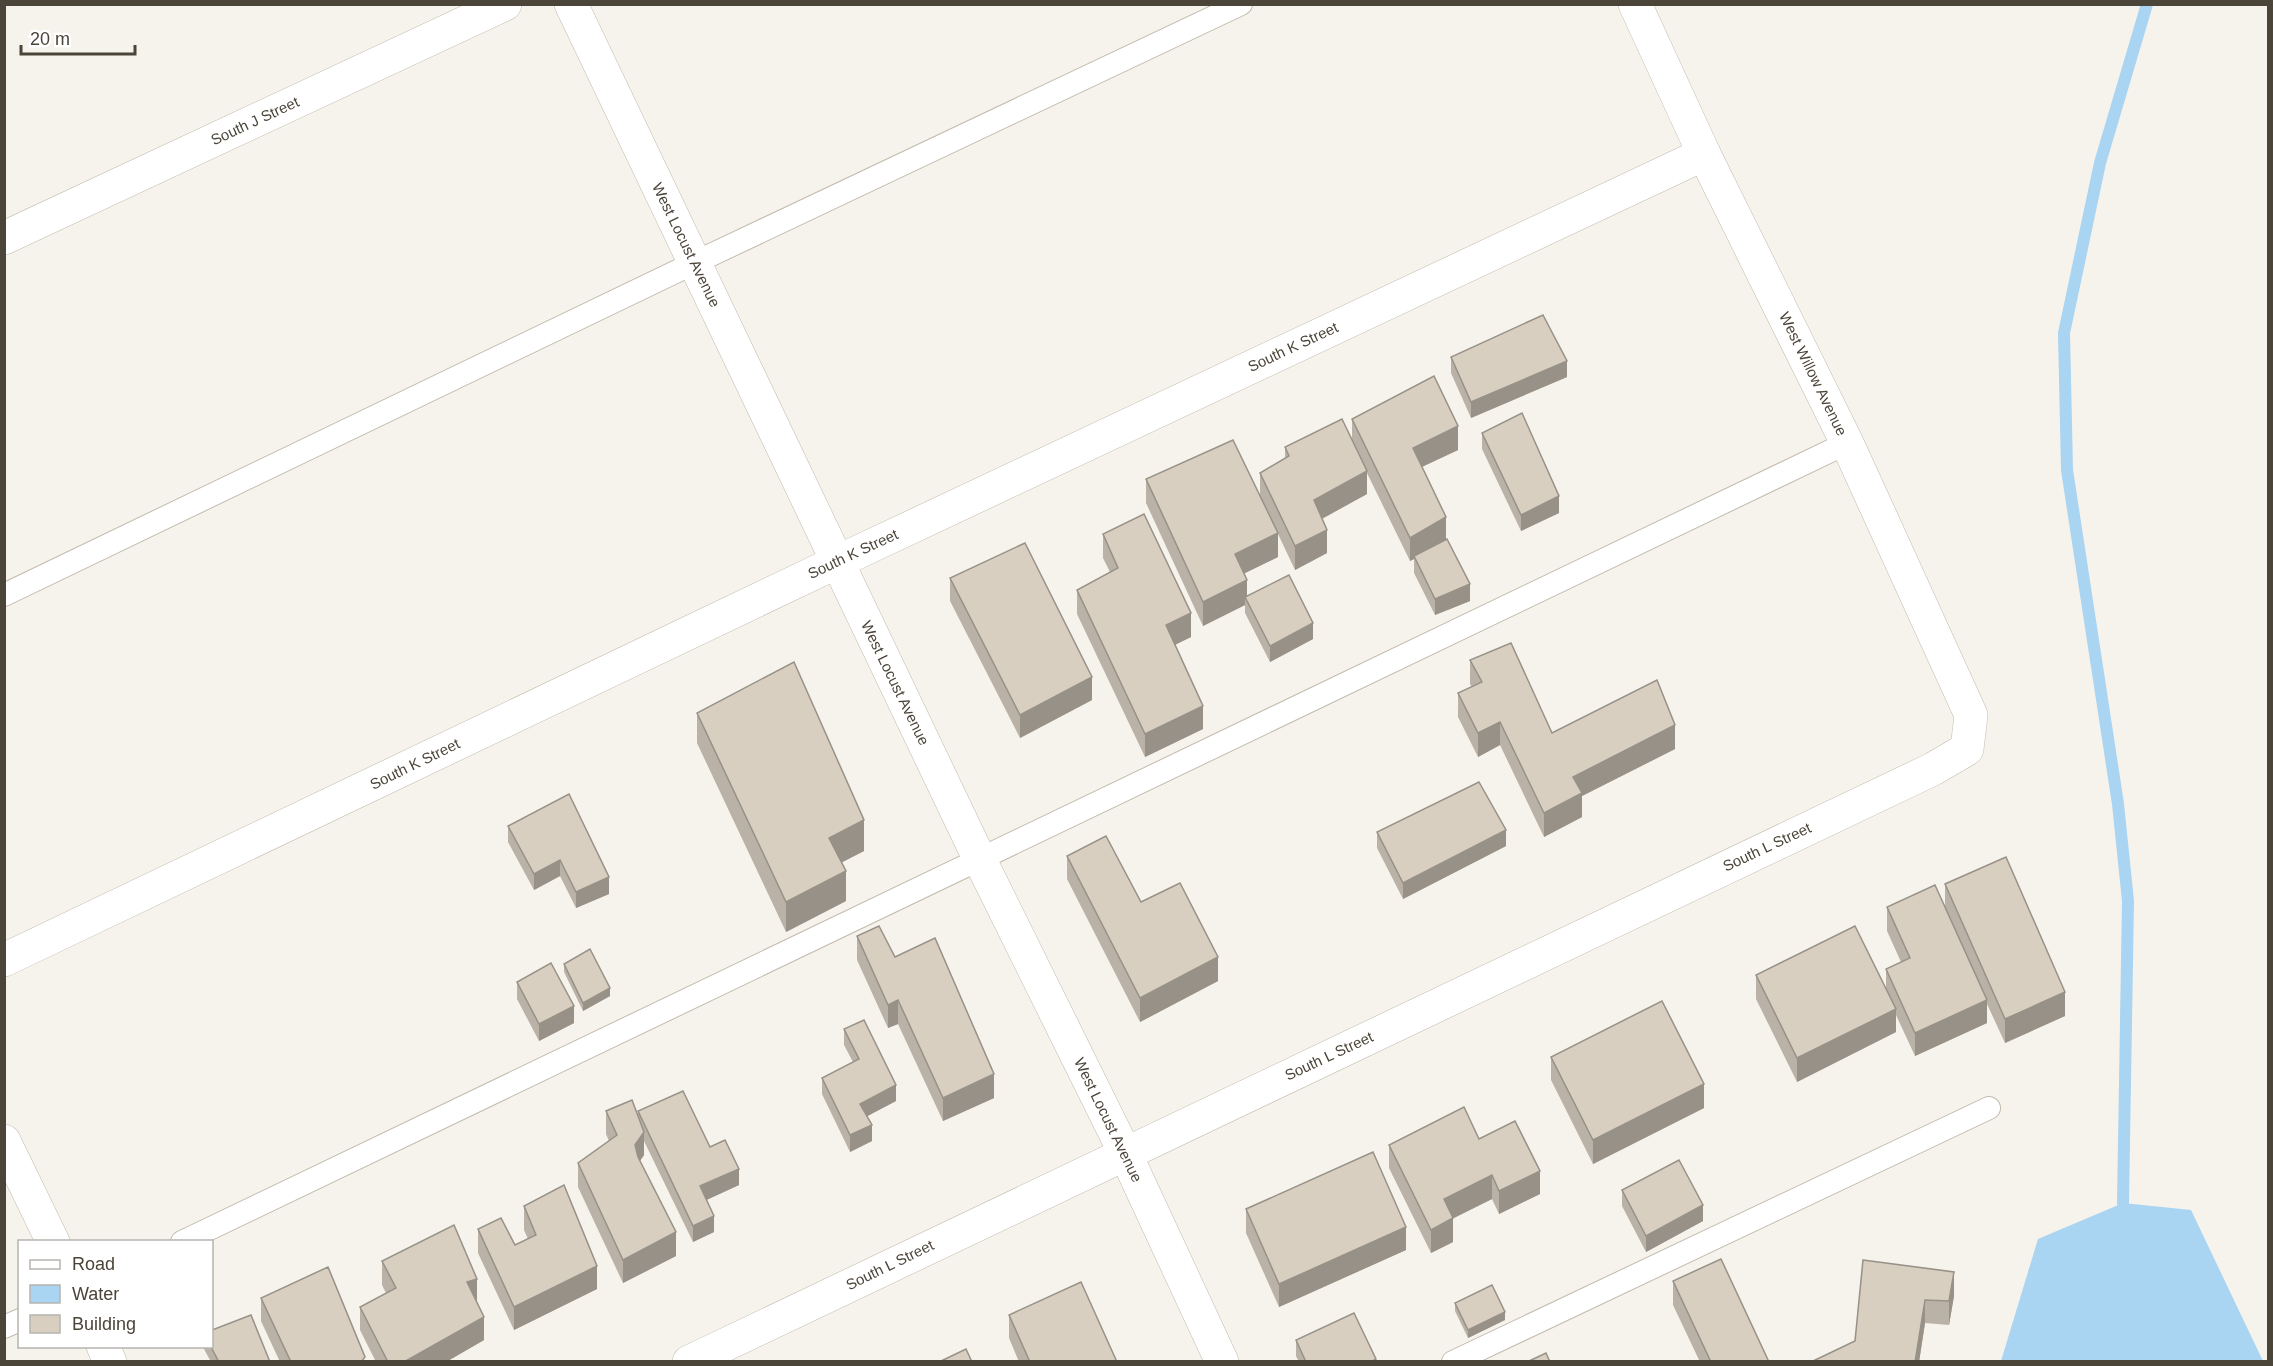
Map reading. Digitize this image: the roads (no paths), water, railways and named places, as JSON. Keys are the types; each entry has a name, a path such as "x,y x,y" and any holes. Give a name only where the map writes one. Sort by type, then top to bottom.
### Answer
{"street":[{"name":"South J Street","path":"4,238 505,4"},
{"name":"West Locust Avenue","path":"571,4 979,858 1125,1153 1222,1362"},
{"name":"West Willow Avenue","path":"1635,4 1704,154 1847,443 1971,715 1967,749"},
{"name":"South K Street","path":"4,960 837,562 1704,154"},
{"name":"South L Street","path":"689,1362 1933,769 1967,749"},
{"path":"4,1141 51,1240"},
{"path":"103,1348 110,1362"}],"lane":[{"path":"4,595 694,263 1241,4"},
{"path":"186,1240 1847,443"},
{"path":"1454,1362 1989,1108"},
{"path":"4,1327 18,1321"}],"water":[{"path":"2123,1203 2191,1210 2263,1361 2001,1361 2038,1239"}],"waterway":[{"path":"2123,1203 2128,901 2118,804 2067,470 2064,333 2100,163 2147,4"}]}
